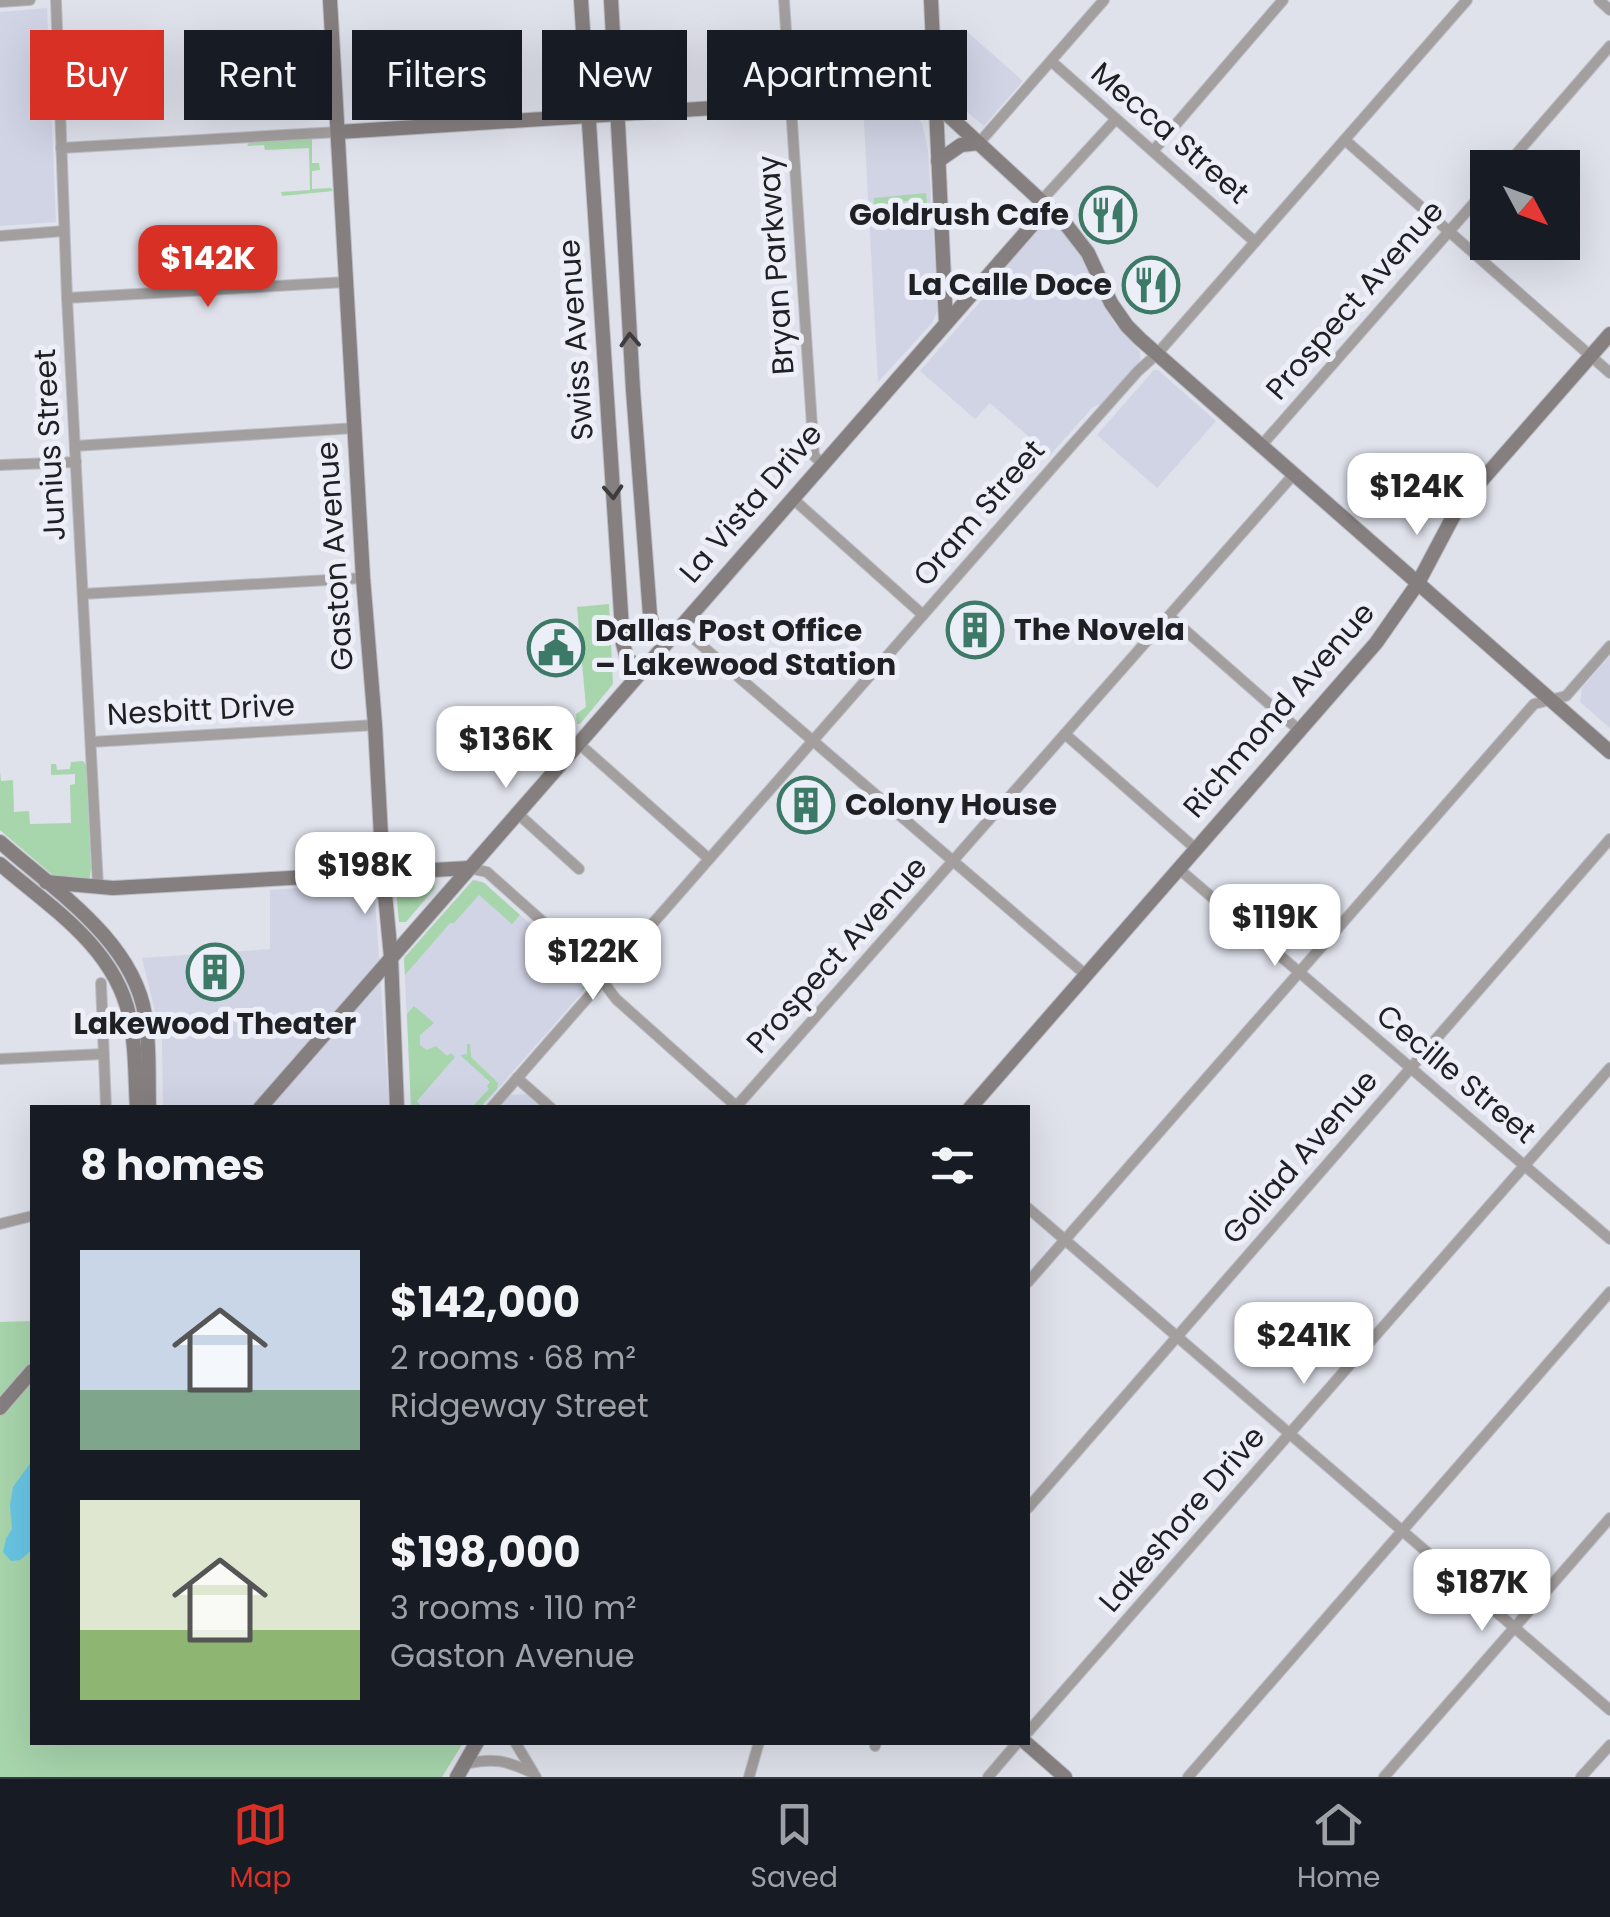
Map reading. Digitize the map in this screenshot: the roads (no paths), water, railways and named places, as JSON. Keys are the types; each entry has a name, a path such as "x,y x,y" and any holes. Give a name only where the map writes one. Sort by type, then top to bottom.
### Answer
{"street":[{"path":"0,2 30,0"},
{"name":"Junius Street","path":"56,0 67,298 98,886"},
{"name":"Gaston Avenue","path":"330,0 398,1105"},
{"name":"Swiss Avenue","path":"582,0 584,30"},
{"name":"Swiss Avenue","path":"611,0 613,30"},
{"name":"Bryan Parkway","path":"784,0 786,30"},
{"path":"931,0 932,30"},
{"path":"938,161 962,146 979,143 1104,0"},
{"path":"1153,151 1283,0"},
{"name":"Oram Street","path":"494,1105 1467,0"},
{"path":"1599,0 1610,10"},
{"path":"1520,150 1610,46"},
{"name":"Mecca Street","path":"1051,61 1256,242"},
{"path":"61,148 542,118"},
{"name":"La Vista Drive","path":"263,1105 946,324 1116,119"},
{"name":"Swiss Avenue","path":"588,120 623,644 627,658 641,670"},
{"name":"Swiss Avenue","path":"618,120 650,615 653,627 666,640"},
{"name":"Bryan Parkway","path":"792,120 814,456 822,463"},
{"path":"936,120 946,324"},
{"path":"952,120 1064,222 1088,252 1111,303 1127,326 1156,354 1610,752"},
{"path":"1346,140 1610,373"},
{"name":"Prospect Avenue","path":"1261,446 1470,207"},
{"path":"0,236 64,232"},
{"path":"944,274 957,293 974,291"},
{"path":"67,298 346,282"},
{"name":"Richmond Avenue","path":"973,1105 1376,643 1418,584 1454,514 1610,334"},
{"path":"607,390 633,390"},
{"path":"75,446 354,428"},
{"path":"0,465 76,462"},
{"name":"Prospect Avenue","path":"738,1104 1294,474"},
{"path":"792,498 923,614"},
{"path":"83,594 363,578"},
{"path":"1169,616 1300,731"},
{"path":"679,626 1086,975"},
{"path":"1030,1280 1534,704 1566,696 1610,646"},
{"name":"Nesbitt Drive","path":"91,742 375,725"},
{"path":"1066,734 1196,849"},
{"path":"577,742 708,858"},
{"path":"516,812 580,870"},
{"name":"Goliad Avenue","path":"1030,1506 1610,840"},
{"path":"0,842 46,882 105,960 118,984 129,1012 134,1043 136,1105"},
{"path":"46,882 113,888 468,868 487,872 588,962 616,999 738,1104"},
{"path":"3,869 106,937 128,968 145,1017 150,1105"},
{"name":"Cecille Street","path":"1179,869 1610,1240"},
{"path":"75,918 98,886"},
{"path":"92,944 105,950 120,970 136,1008 145,1017"},
{"path":"101,983 106,1105"},
{"path":"0,1059 103,1054"},
{"name":"Lakeshore Drive","path":"1030,1730 1610,1068"},
{"path":"517,1078 548,1105"},
{"path":"1030,1210 1610,1710"},
{"path":"0,1224 30,1216"},
{"path":"1188,1777 1610,1292"},
{"path":"0,1408 30,1373"},
{"path":"1384,1777 1610,1518"},
{"path":"461,1771 475,1745"},
{"path":"518,1745 535,1775"},
{"path":"749,1777 758,1745"},
{"path":"988,1777 1019,1745"},
{"path":"1026,1745 1066,1777"},
{"path":"1581,1777 1610,1745"},
{"path":"461,1771 482,1760 499,1760 535,1775"}],"water":[{"path":"30,1464 30,1552 20,1560 11,1561 3,1552 12,1529 13,1487"}],"place":[{"name":"Goldrush Cafe","path":"1108,215"},
{"name":"La Calle Doce","path":"1151,285"},
{"name":"The Novela","path":"975,630"},
{"name":"Dallas Post Office – Lakewood Station","path":"556,648"},
{"name":"Colony House","path":"806,805"},
{"name":"Lakewood Theater","path":"215,972"}]}
